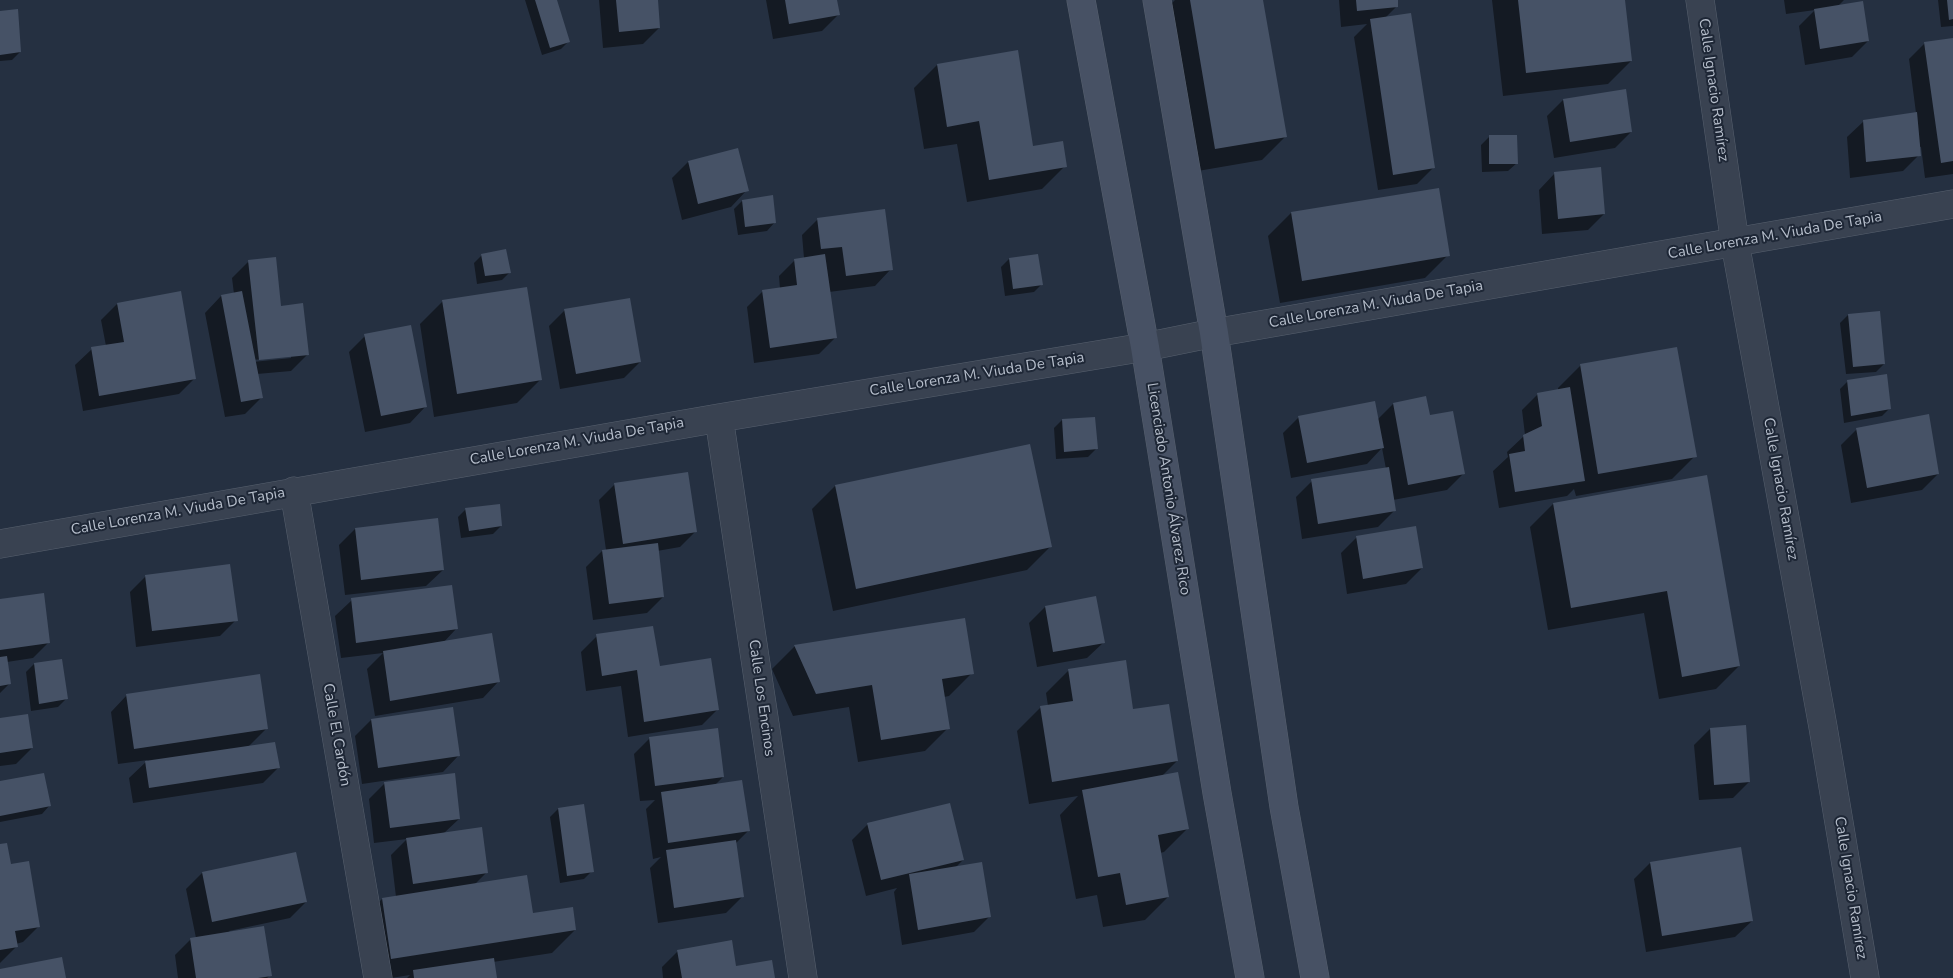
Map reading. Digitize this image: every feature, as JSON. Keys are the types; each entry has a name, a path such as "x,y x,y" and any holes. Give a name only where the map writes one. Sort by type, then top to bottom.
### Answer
{"main road":[{"name":"Licenciado Antonio Álvarez Rico","path":"1081,0 1145,347 1215,783 1250,978"},
{"path":"1157,0 1214,333 1284,807 1314,978"}],"street":[{"name":"Calle Ignacio Ramírez","path":"1700,0 1735,243 1823,726 1865,978"},
{"name":"Calle Lorenza M. Viuda De Tapia","path":"0,544 294,491 1145,347 1214,333 1953,204"},
{"name":"Calle Los Encinos","path":"719,418 802,978"},
{"name":"Calle El Cardón","path":"294,491 378,978"}],"building":[{"path":"535,0 557,0 570,42 550,48"},
{"path":"616,0 658,0 660,28 619,32"},
{"path":"785,0 837,0 840,15 789,24"},
{"path":"1190,0 1263,0 1287,137 1215,149"},
{"path":"1356,0 1398,0 1398,7 1357,11"},
{"path":"1518,0 1625,0 1632,61 1526,73"},
{"path":"1947,0 1953,0 1953,19 1949,20"},
{"path":"1863,1 1869,41 1820,49 1814,9"},
{"path":"18,9 21,52 0,55 0,11"},
{"path":"1411,13 1435,168 1393,175 1370,19"},
{"path":"1953,38 1953,161 1941,163 1924,42"},
{"path":"1018,50 1033,146 1063,141 1067,167 989,180 979,121 947,127 937,64"},
{"path":"1626,89 1632,132 1570,142 1563,99"},
{"path":"1917,112 1921,156 1866,162 1863,120"},
{"path":"1489,135 1517,135 1518,164 1489,164"},
{"path":"738,148 749,191 698,204 688,161"},
{"path":"1601,167 1605,214 1558,219 1554,172"},
{"path":"1439,188 1450,256 1302,281 1291,212"},
{"path":"773,195 776,223 745,227 742,200"},
{"path":"885,209 893,270 846,276 842,247 821,249 817,218"},
{"path":"506,249 511,273 485,276 481,254"},
{"path":"825,254 837,338 770,348 762,290 797,285 794,259"},
{"path":"1038,254 1043,285 1013,289 1009,258"},
{"path":"276,257 281,306 303,303 309,355 259,360 248,260"},
{"path":"527,287 542,380 457,394 442,300"},
{"path":"181,291 196,379 99,396 91,347 124,342 117,303"},
{"path":"242,291 263,398 241,402 221,295"},
{"path":"630,298 641,362 576,374 564,309"},
{"path":"1880,311 1885,364 1853,367 1848,314"},
{"path":"411,325 427,407 381,416 364,334"},
{"path":"1677,347 1697,457 1598,474 1580,364"},
{"path":"1887,374 1891,409 1851,416 1847,380"},
{"path":"1570,387 1585,481 1515,492 1509,454 1525,451 1523,435 1542,426 1537,393"},
{"path":"1426,396 1430,415 1453,411 1465,474 1408,485 1393,403"},
{"path":"1375,401 1384,448 1307,463 1298,416"},
{"path":"1929,414 1939,474 1867,488 1856,428"},
{"path":"1095,417 1098,449 1064,452 1062,419"},
{"path":"1030,444 1052,547 856,589 835,485"},
{"path":"1389,467 1396,511 1318,524 1311,479"},
{"path":"688,472 697,532 623,544 614,483"},
{"path":"1707,475 1740,666 1682,677 1667,591 1571,608 1553,503"},
{"path":"500,504 502,526 469,531 465,508"},
{"path":"438,518 444,570 361,580 355,528"},
{"path":"1416,526 1423,568 1363,579 1356,536"},
{"path":"658,543 664,597 609,604 602,550"},
{"path":"230,564 238,621 152,631 145,575"},
{"path":"452,585 458,629 356,643 351,598"},
{"path":"44,593 50,643 0,650 0,599"},
{"path":"1096,596 1105,643 1053,652 1045,606"},
{"path":"965,618 974,674 942,679 950,729 881,740 872,685 816,694 794,645"},
{"path":"653,626 660,666 711,658 719,710 644,722 637,670 602,676 596,634"},
{"path":"492,633 500,682 390,701 383,651"},
{"path":"7,656 11,684 0,686 0,657"},
{"path":"62,659 68,699 39,704 34,663"},
{"path":"1126,660 1133,709 1169,704 1178,761 1052,782 1040,706 1073,701 1068,669"},
{"path":"260,674 268,729 134,749 126,694"},
{"path":"453,707 460,756 378,768 371,719"},
{"path":"28,714 33,748 0,753 0,718"},
{"path":"1746,725 1750,782 1714,785 1710,728"},
{"path":"718,728 724,777 655,786 649,737"},
{"path":"275,742 280,768 149,788 145,761"},
{"path":"1178,772 1189,829 1158,835 1169,897 1126,905 1120,873 1098,877 1082,790"},
{"path":"44,773 51,806 0,816 0,781"},
{"path":"455,773 460,819 390,828 384,782"},
{"path":"742,780 750,831 668,843 661,792"},
{"path":"950,803 964,860 881,880 867,823"},
{"path":"584,804 594,872 567,876 558,808"},
{"path":"482,827 488,873 413,884 406,838"},
{"path":"736,840 744,897 674,908 666,850"},
{"path":"7,843 11,864 29,861 40,927 15,931 18,947 0,950 0,844"},
{"path":"1741,847 1753,921 1662,936 1650,862"},
{"path":"296,852 307,902 212,922 202,872"},
{"path":"982,862 991,917 918,930 909,874"},
{"path":"527,875 533,913 573,907 576,930 391,959 382,898"},
{"path":"264,926 272,976 258,978 196,978 190,938"},
{"path":"732,940 736,966 772,960 775,978 682,978 677,950"},
{"path":"62,957 66,978 0,978 0,969"},
{"path":"494,958 497,978 414,978 413,970"}]}
